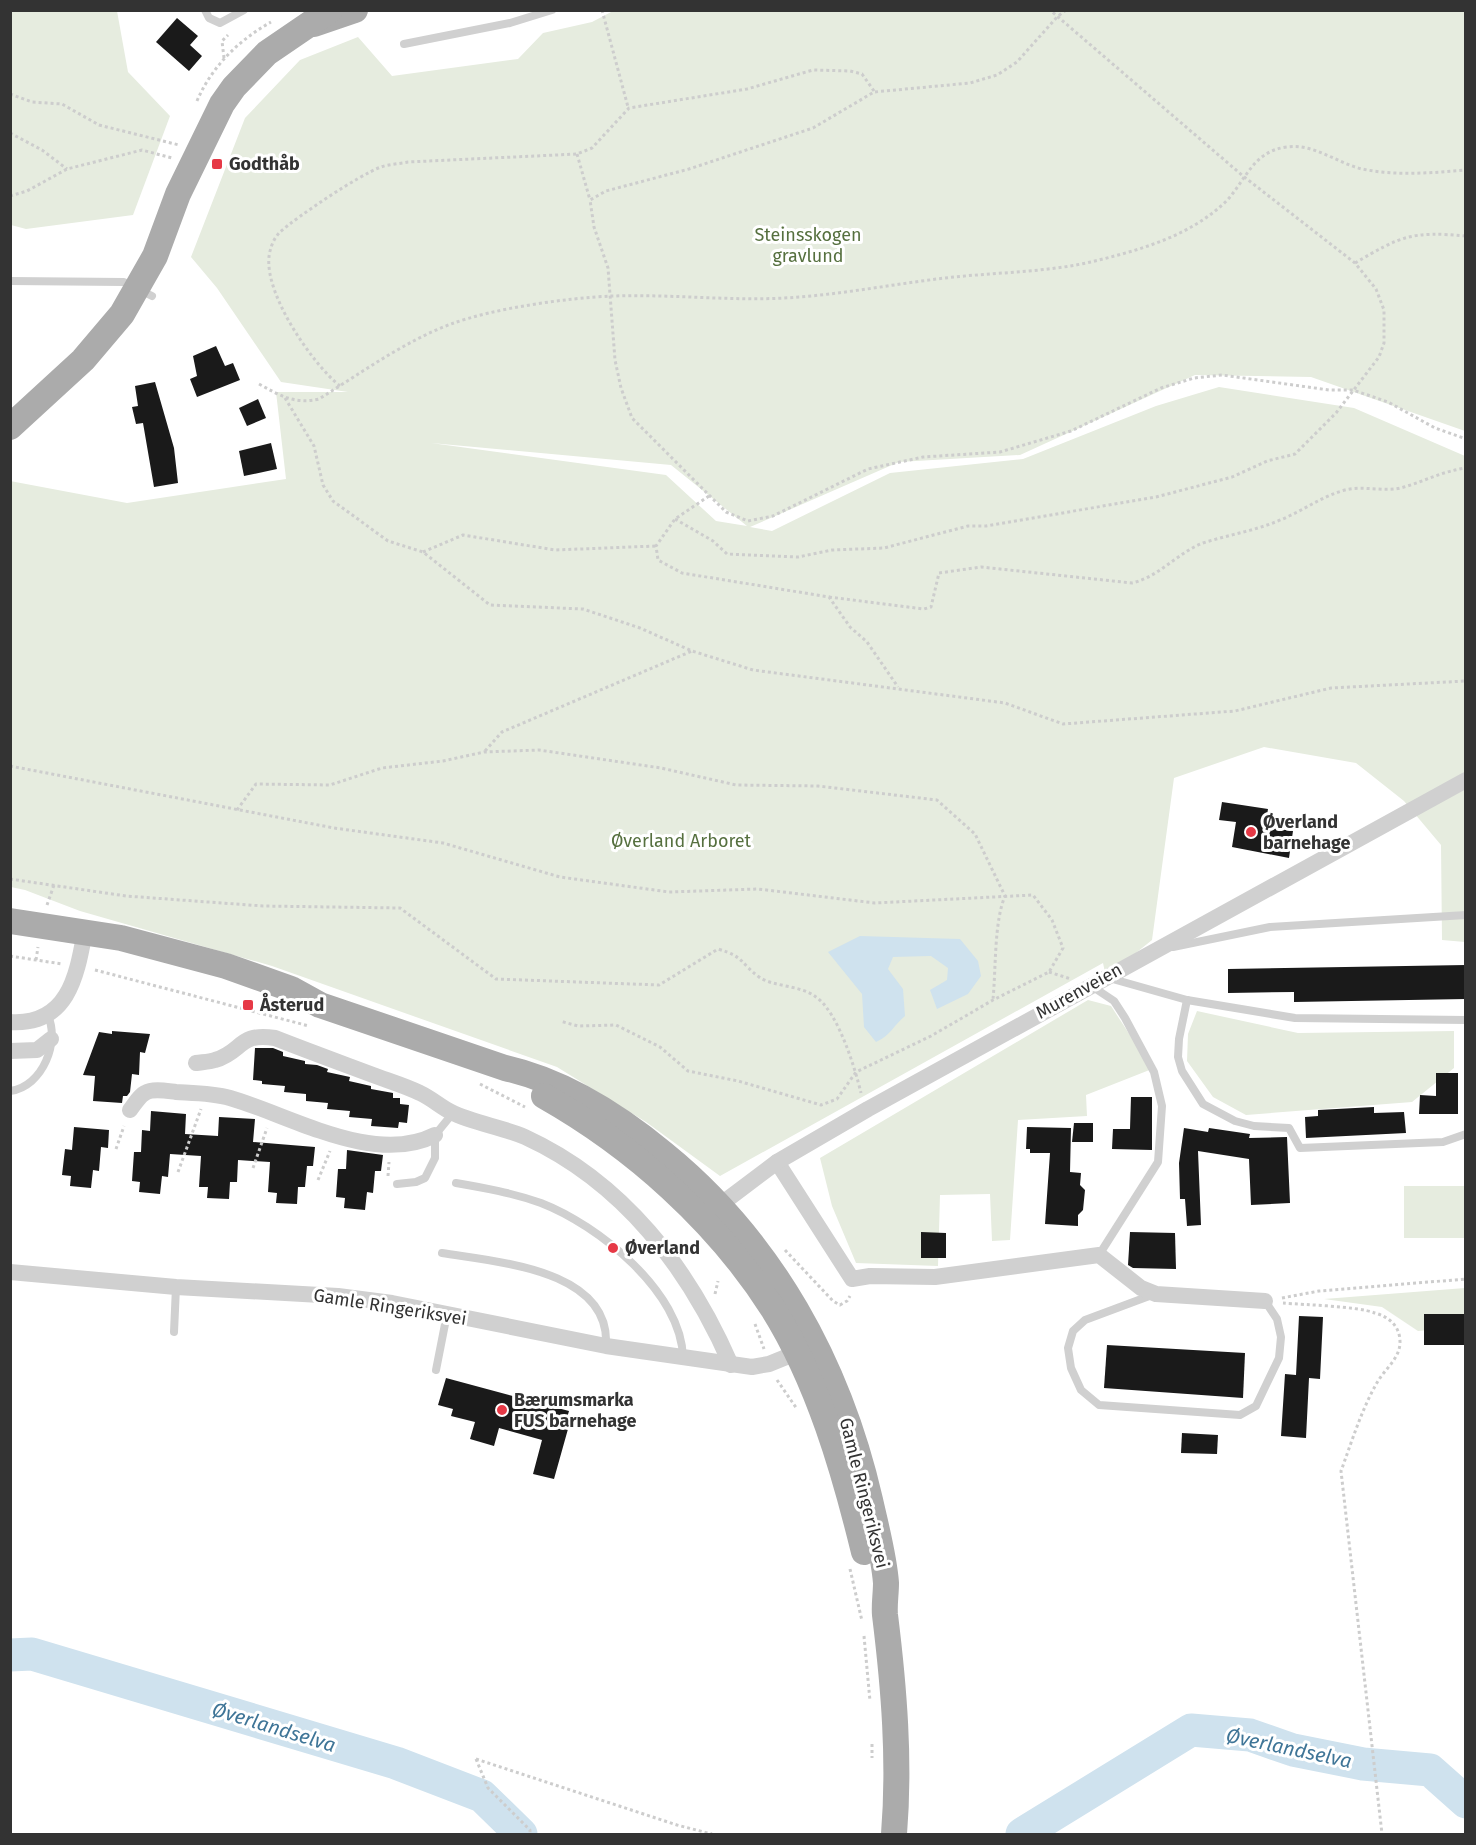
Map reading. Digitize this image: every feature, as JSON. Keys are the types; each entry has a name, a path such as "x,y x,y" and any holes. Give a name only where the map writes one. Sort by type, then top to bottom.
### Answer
{"main road":[{"path":"10,428 101,342 145,292 168,261 194,194 190,148 222,104 246,73 267,52 330,10"},
{"path":"308,26 355,10"},
{"path":"10,438 49,411 91,375 135,325 145,292"},
{"name":"Gamle Ringeriksvei","path":"10,921 81,948"},
{"name":"Gamle Ringeriksvei","path":"10,936 81,948 226,966 291,989 320,1005 505,1068 526,1086 563,1107 711,1212 780,1282 807,1349 836,1387 860,1458 886,1582 873,1617 894,1704 896,1758 894,1834"}],"street":[{"name":"Murenveien","path":"711,1212 777,1162 868,1109 1090,984 1466,780"},
{"path":"10,1022 31,1020 47,1013 69,992 81,948"},
{"path":"196,1062 216,1060 248,1038 260,1036 275,1038 420,1093 453,1113 526,1138 585,1172 619,1199 646,1227 685,1276 712,1321 731,1365"},
{"path":"10,1051 37,1050 51,1039"},
{"path":"130,1110 143,1093 152,1090 204,1094 229,1098 337,1135 390,1147 418,1144 435,1135"},
{"path":"777,1162 852,1280 870,1276 935,1276 1099,1255 1141,1288 1156,1294 1265,1301"},
{"name":"Gamle Ringeriksvei","path":"10,1272 176,1287 338,1296 447,1314 606,1346 731,1365 752,1367 769,1364 807,1349"}],"lane":[{"path":"205,10 214,22 228,20 244,10"},
{"path":"404,44 510,23 552,10"},
{"path":"10,281 124,282 145,292"},
{"path":"1152,951 1270,927 1466,915"},
{"path":"1106,977 1187,1000 1295,1018 1465,1020 1466,1026"},
{"path":"1090,984 1114,1001 1125,1018 1154,1072 1162,1106 1158,1162 1099,1255"},
{"path":"1187,1000 1179,1038 1178,1057 1182,1071 1203,1104 1235,1121 1254,1126 1289,1128 1300,1148 1443,1142 1466,1134"},
{"path":"10,1091 19,1089 33,1079 44,1064 54,1029 47,1013"},
{"path":"397,1184 416,1182 425,1178 435,1158 435,1135 453,1113"},
{"path":"456,1183 510,1193 543,1204 609,1244 632,1262 672,1314 683,1340 683,1358"},
{"path":"442,1253 514,1265 545,1273 564,1282 596,1308 607,1332 606,1346"},
{"path":"174,1332 176,1287"},
{"path":"1156,1294 1085,1320 1073,1331 1068,1348 1071,1368 1081,1390 1099,1405 1240,1415 1256,1406 1279,1358 1281,1337 1277,1319 1265,1301"},
{"path":"436,1370 447,1314"}],"path":[{"path":"602,10 629,108"},
{"path":"675,519 713,541 728,554 798,557 832,550 884,548 968,526 986,525 1156,496 1232,477 1267,461 1295,454 1336,413 1379,357 1384,343 1384,310 1376,290 1355,263 1243,176 1050,10"},
{"path":"590,200 606,191 689,169 813,128 874,92 970,83 997,75 1017,62 1066,10"},
{"path":"224,58 222,41 229,34 228,20"},
{"path":"340,386 324,374 304,345 271,282 270,249 279,233 361,176 381,167 408,162 577,154 592,148 629,108 747,89 813,70 850,71 862,74 874,92"},
{"path":"10,94 32,102 62,104 99,125 190,148"},
{"path":"10,133 42,150 67,169"},
{"path":"259,384 285,398 307,402 319,399 424,336 451,324 497,311 611,296 784,298 957,277 1042,271 1075,265 1168,240 1223,205 1243,176 1264,155 1277,148 1304,147 1362,169 1413,174 1466,170"},
{"path":"10,196 27,191 67,169 142,150 174,158"},
{"path":"577,154 590,200 594,227 608,268 615,360 632,418 726,512 748,521 773,516 868,469 923,457 1000,452 1071,431 1161,388 1194,378 1222,375 1329,390 1353,390 1388,402 1435,428 1466,439"},
{"path":"1355,263 1386,245 1414,234 1466,236"},
{"path":"285,398 314,446 323,485 333,501 388,541 423,552 490,604 583,609 640,628 692,651 753,670 1005,703 1063,724 1235,711 1331,688 1466,681"},
{"path":"709,496 675,519 656,546 658,560 682,573 829,597 924,609 931,607 935,600 939,573 981,567 1132,583 1145,580 1174,559 1202,544 1287,517 1321,498 1347,490 1404,488 1450,470 1466,468"},
{"path":"423,552 463,535 555,550 656,546"},
{"path":"829,597 850,627 867,642 898,688"},
{"path":"484,752 502,732 692,651"},
{"path":"237,810 256,784 330,785 382,768 443,761 484,752 539,750 661,768 736,785 819,786 937,800 975,834 1005,896 998,913 999,933 993,1000"},
{"path":"10,766 334,828 443,843 560,877 669,892 758,890 875,903 1033,895 1052,920 1063,948 1049,972 993,1000 931,1036 856,1072 837,1099 821,1105 738,1081 688,1071 660,1047 616,1025 578,1026 560,1022"},
{"path":"10,879 126,896 263,906 400,908 496,979 659,985 718,949 737,955 760,978 788,985 817,997 831,1014 856,1072 868,1109"},
{"path":"10,956 81,948 104,971"},
{"path":"178,1172 199,1117 204,1094"},
{"path":"116,1149 130,1110"},
{"path":"253,1168 272,1112"},
{"path":"318,1180 337,1135"},
{"path":"387,1187 390,1147"},
{"path":"778,1244 840,1305 847,1301 851,1293 852,1280"},
{"path":"1265,1301 1320,1291 1466,1279"},
{"path":"1265,1301 1373,1312 1389,1319 1397,1328 1400,1342 1395,1360 1378,1381 1355,1431 1341,1471 1382,1834"},
{"path":"769,1364 779,1386 801,1414"},
{"path":"850,1567 873,1617"},
{"path":"863,1634 870,1704"},
{"path":"872,1737 873,1759"},
{"path":"530,1832 488,1788 476,1759 677,1826 712,1834"}],"green space":[{"path":"10,11 117,11 128,72 170,116 133,215 26,229 11,225"},
{"path":"613,11 1465,11 1465,431 1311,377 1195,375 1020,455 899,462 750,527 772,531 890,473 1023,459 1156,406 1219,387 1354,408 1465,456 1465,942 1442,940 1441,845 1404,801 1356,763 1264,747 1174,778 1152,940 1106,977 1103,963 720,1176 646,1122 557,1067 272,966 80,911 11,887 10,481 127,503 286,479 276,392 348,392 281,382 217,288 191,257 245,118 300,60 358,37 392,76 518,59 543,33 592,22","holes":["431,443 671,465 747,526 716,521 666,475"]},
{"path":"1088,1000 1111,1006 1152,1069 1086,1095 1087,1116 1018,1120 1010,1240 992,1241 990,1194 940,1195 938,1266 856,1263 832,1206 820,1158"},
{"path":"1197,1011 1298,1033 1454,1031 1454,1068 1412,1102 1246,1115 1213,1097 1187,1061 1188,1034"},
{"path":"1404,1186 1465,1186 1465,1238 1404,1238"},
{"path":"1465,1288 1465,1327 1418,1331 1382,1307 1324,1299"}],"water":[{"path":"860,936 960,939 978,961 981,976 968,994 937,1009 930,990 947,980 948,968 931,956 893,957 888,969 903,989 905,1016 888,1034 876,1042 864,1027 862,994 828,952"}],"building":[{"path":"177,18 198,36 190,45 202,56 189,71 156,42"},
{"path":"216,346 225,366 233,363 240,380 197,397 190,379 197,376 193,356"},
{"path":"155,382 174,448 178,483 154,487 143,423 136,424 132,407 138,406 135,386"},
{"path":"258,399 266,418 247,426 239,408"},
{"path":"271,443 277,469 244,476 239,451"},
{"path":"1222,802 1268,809 1265,827 1293,831 1289,858 1232,847 1236,822 1219,820"},
{"path":"1466,965 1466,999 1294,1002 1294,992 1228,993 1228,969"},
{"path":"112,1031 150,1034 145,1053 140,1052 139,1075 132,1074 130,1092 127,1096 123,1096 122,1103 93,1101 95,1076 83,1075 99,1032 112,1034"},
{"path":"255,1048 273,1048 283,1052 283,1056 328,1069 327,1072 350,1077 349,1081 371,1086 371,1089 393,1093 393,1098 400,1098 400,1104 409,1105 407,1123 399,1122 398,1128 371,1126 372,1119 349,1117 350,1111 327,1109 328,1103 306,1101 306,1094 284,1092 285,1086 262,1084 262,1081 253,1080"},
{"path":"1436,1073 1458,1073 1458,1114 1419,1114 1420,1095 1436,1096"},
{"path":"1131,1097 1152,1097 1152,1150 1112,1149 1113,1129 1130,1129"},
{"path":"1374,1107 1374,1113 1404,1112 1406,1133 1306,1138 1305,1117 1318,1116 1318,1110"},
{"path":"151,1111 186,1114 185,1134 218,1136 219,1117 255,1119 253,1142 315,1147 313,1166 307,1166 305,1187 298,1187 297,1204 276,1203 277,1193 268,1192 270,1162 238,1160 237,1182 230,1182 229,1199 207,1198 208,1187 199,1187 201,1156 170,1154 168,1177 162,1176 160,1194 139,1192 140,1182 132,1181 134,1152 141,1152 142,1130 150,1131"},
{"path":"1074,1123 1093,1123 1093,1142 1072,1142"},
{"path":"74,1127 109,1130 108,1148 101,1147 99,1171 93,1170 91,1188 70,1186 71,1176 62,1175 65,1149 72,1150"},
{"path":"1027,1127 1071,1128 1070,1172 1081,1173 1080,1185 1085,1190 1083,1210 1078,1215 1078,1226 1045,1224 1050,1153 1030,1153 1030,1149 1026,1149"},
{"path":"1184,1128 1208,1132 1209,1128 1250,1134 1249,1138 1287,1137 1290,1203 1251,1205 1249,1159 1198,1151 1201,1225 1187,1226 1185,1199 1180,1199 1179,1163"},
{"path":"347,1150 383,1155 381,1171 375,1171 373,1193 367,1192 365,1210 344,1208 345,1198 336,1197 338,1169 346,1169"},
{"path":"921,1232 946,1233 946,1258 921,1258"},
{"path":"1130,1232 1175,1233 1176,1269 1133,1268 1128,1265"},
{"path":"1424,1314 1466,1314 1466,1345 1424,1345"},
{"path":"1299,1316 1323,1317 1320,1379 1309,1378 1306,1438 1281,1436 1285,1374 1296,1375"},
{"path":"1107,1345 1245,1353 1243,1398 1104,1388"},
{"path":"446,1378 569,1411 564,1428 568,1429 554,1479 533,1474 542,1440 499,1428 494,1446 470,1439 475,1422 451,1416 453,1409 438,1405"},
{"path":"1182,1433 1218,1435 1217,1454 1181,1453"}],"waterway":[{"name":"Øverlandselva","path":"10,1655 32,1654 396,1763 482,1796 521,1834"},
{"name":"Øverlandselva","path":"1022,1834 1191,1730 1250,1735 1293,1750 1363,1764 1430,1770 1466,1802"}],"place":[{"name":"Godthåb","path":"217,164"},
{"name":"Øverland barnehage","path":"1251,832"},
{"name":"Åsterud","path":"248,1005"},
{"name":"Øverland","path":"613,1248"},
{"name":"Bærumsmarka FUS barnehage","path":"502,1410"}],"park label":[{"name":"Steinsskogen gravlund","path":"808,245"},
{"name":"Øverland Arboret","path":"681,841"}]}
